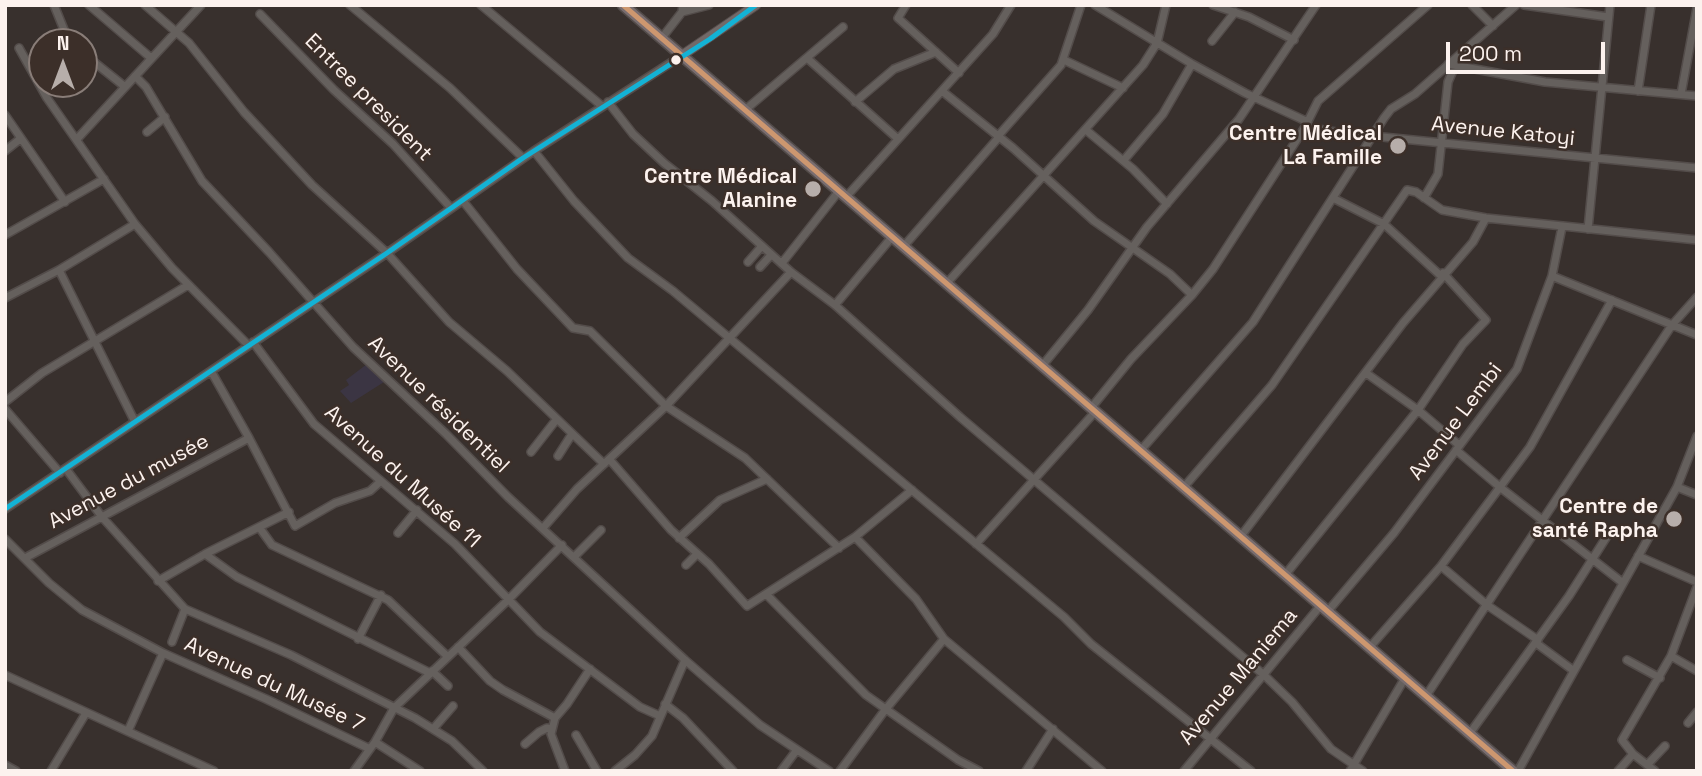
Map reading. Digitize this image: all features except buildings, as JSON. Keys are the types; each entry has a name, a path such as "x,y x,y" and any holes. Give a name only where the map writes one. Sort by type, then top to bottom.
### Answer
{"highway":[{"path":"623,5 1515,771"}],"main road":[{"path":"681,56 756,5"}],"street":[{"path":"54,5 63,28"},
{"path":"89,5 151,58"},
{"path":"145,5 178,32 293,166 387,253 449,322 507,371 556,420 607,462 747,606 855,537 912,490"},
{"path":"77,139 201,5"},
{"path":"350,5 450,88 523,158"},
{"path":"481,5 605,104 664,163 712,201 791,272 835,305 960,417 1264,675 1292,702 1331,749 1351,768 1363,771"},
{"path":"661,39 683,9 709,5"},
{"path":"906,5 898,18 959,73"},
{"path":"782,263 843,194 959,73 993,34 1011,5"},
{"path":"904,246 1064,60 1081,5"},
{"name":"Avenue Katoyi","path":"1095,5 1192,64 1307,124 1371,136 1697,169"},
{"path":"947,284 1143,65 1157,43 1166,5"},
{"path":"1213,5 1235,12 1294,40"},
{"path":"1042,366 1088,310 1131,248 1221,142 1316,5"},
{"path":"976,544 1035,479 1148,340 1213,269 1307,124 1318,101 1427,5"},
{"path":"1472,5 1493,26"},
{"path":"1141,450 1253,322 1371,136 1391,109 1416,94 1451,65 1516,5"},
{"path":"1524,5 1608,16"},
{"path":"1588,229 1610,5"},
{"path":"1638,91 1651,5"},
{"path":"1681,94 1697,8"},
{"path":"1212,41 1235,12"},
{"name":"Entree president","path":"260,13 334,90 393,144 451,208"},
{"path":"745,110 843,27"},
{"name":"Avenue du Musée 11","path":"19,48 47,98 135,224 188,285 251,343 314,424 455,544 540,632 640,707 660,716"},
{"path":"855,102 894,69 936,52"},
{"path":"5,509 387,253 523,158 681,56"},
{"path":"807,58 898,139"},
{"path":"1064,60 1123,88"},
{"path":"1124,160 1163,114 1192,64"},
{"path":"98,65 124,86"},
{"path":"1451,65 1600,89 1697,96"},
{"path":"1424,198 1438,174 1451,65"},
{"name":"Avenue résidentiel","path":"135,76 146,87 202,181 354,347 446,434 508,498 685,660 760,725 829,771"},
{"path":"942,91 998,136 1094,221 1170,274 1192,295"},
{"path":"5,115 65,202"},
{"path":"147,132 165,117"},
{"path":"1086,130 1124,160 1167,204"},
{"path":"5,151 20,139"},
{"path":"534,151 612,243 912,490 1064,617 1091,643 1251,771"},
{"path":"5,235 104,179"},
{"path":"1184,487 1272,385 1407,190 1416,192 1442,210 1486,218 1697,240"},
{"path":"1285,575 1418,410 1463,344 1486,320 1442,274 1384,224 1333,198"},
{"path":"463,201 517,269 574,329 590,331 666,406 745,458 839,548"},
{"path":"1241,537 1442,274 1473,242 1486,218"},
{"path":"5,298 59,271 135,224"},
{"name":"Avenue Lembi","path":"1324,608 1394,533 1517,369 1552,276 1562,227"},
{"path":"835,305 892,237"},
{"path":"748,262 762,246"},
{"path":"760,267 771,255"},
{"path":"59,271 135,422"},
{"path":"543,528 560,507 666,406 791,272"},
{"path":"1552,276 1697,335"},
{"path":"5,402 42,373 188,285"},
{"path":"1426,696 1672,325 1697,297"},
{"path":"1370,647 1441,566 1536,439 1559,392 1592,339 1612,300"},
{"path":"211,371 297,526 335,503 370,491 381,481"},
{"path":"1366,373 1418,410 1501,488 1623,583"},
{"path":"5,409 185,609 291,655 433,729 453,741 483,771"},
{"path":"531,452 556,420"},
{"path":"558,456 572,434"},
{"path":"1515,771 1574,671 1676,486 1697,436"},
{"name":"Avenue du musée","path":"25,558 249,438"},
{"path":"679,538 720,500 767,479"},
{"path":"1676,486 1697,495"},
{"path":"398,533 417,510"},
{"path":"158,581 205,554 289,513"},
{"path":"259,527 272,545 381,595 447,656"},
{"path":"574,557 601,530"},
{"path":"1469,733 1537,641 1609,533"},
{"path":"855,537 916,598 944,639 1102,771"},
{"name":"Avenue du Musée 7","path":"5,539 49,583 82,610 163,653 372,746 420,771"},
{"path":"354,771 394,708 562,545"},
{"path":"205,554 237,577 358,639 431,672 448,686"},
{"path":"686,565 697,554"},
{"path":"1637,556 1697,585 1671,656 1622,740 1633,754 1654,771"},
{"path":"1441,566 1487,605 1574,671"},
{"path":"766,594 855,686 958,761 979,771"},
{"path":"358,639 381,595"},
{"name":"Avenue Maniema","path":"1184,771 1324,608"},
{"name":"Avenue du Musée 7","path":"172,642 185,609"},
{"path":"840,771 885,710 944,639"},
{"path":"457,646 490,681 555,718"},
{"name":"Avenue du Musée 7","path":"128,731 163,653"},
{"path":"1671,656 1697,671"},
{"path":"615,771 646,743 656,729 685,660"},
{"path":"1627,660 1660,678"},
{"path":"565,771 552,741 551,729 555,718 590,669"},
{"path":"5,675 214,771"},
{"path":"1351,768 1405,678"},
{"path":"665,704 733,771"},
{"path":"433,729 453,706"},
{"path":"1688,723 1697,712"},
{"path":"51,771 86,713"},
{"path":"525,744 539,732 551,729"},
{"path":"1026,771 1053,729"},
{"path":"576,735 597,771"},
{"path":"1647,765 1665,746"},
{"path":"781,771 796,751"},
{"path":"1618,771 1633,754"},
{"path":"5,765 16,771"}],"shaded area":[{"path":"367,364 384,382 351,403 340,391 349,385 346,380"}],"transit line":[{"path":"623,5 1513,771"},
{"path":"5,509 387,253 523,158 710,39 756,5"}],"place":[{"name":"Centre Médical La Famille","path":"1398,146"},
{"name":"Centre Médical Alanine","path":"813,189"},
{"name":"Centre de santé Rapha","path":"1674,519"}]}
